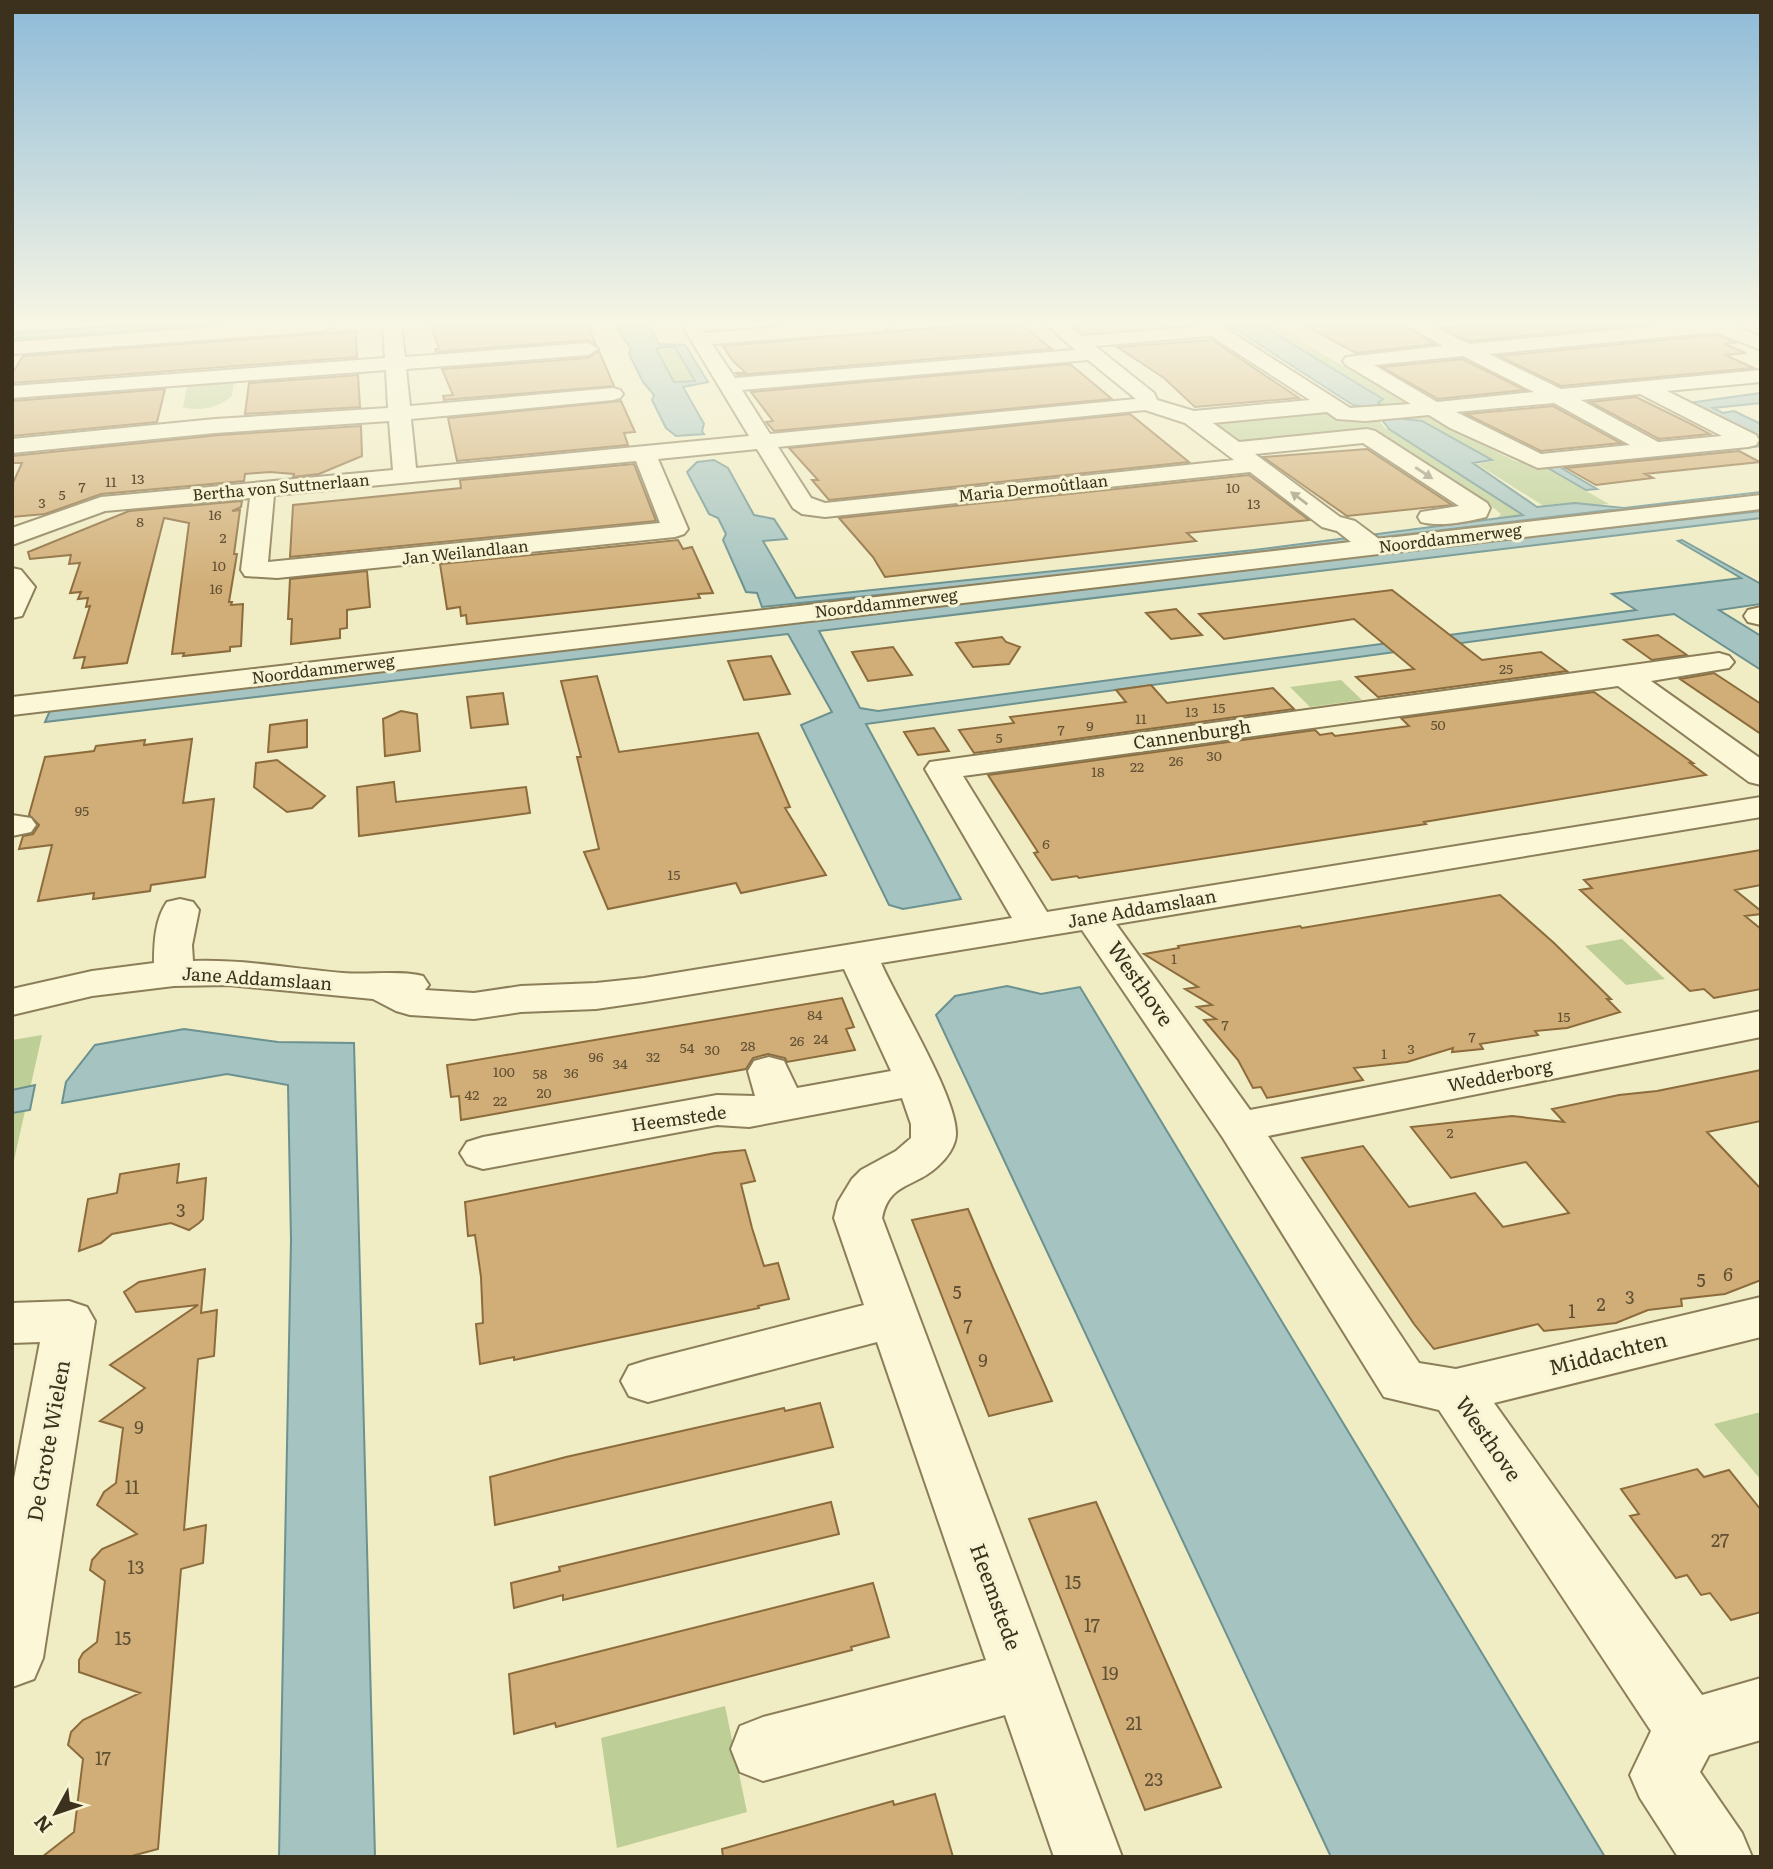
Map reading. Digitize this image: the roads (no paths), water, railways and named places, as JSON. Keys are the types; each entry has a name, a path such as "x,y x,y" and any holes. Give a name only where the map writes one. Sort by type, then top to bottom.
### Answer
{"street":[{"path":"236,427 238,412"},
{"path":"12,446 215,426 236,427 409,412"},
{"path":"746,412 763,442"},
{"name":"Bertha von Suttnerlaan","path":"12,537 101,504 1071,412"},
{"path":"1175,412 1193,418 1331,522 1365,534"},
{"path":"1193,418 1253,412"},
{"path":"1342,412 1366,426 1478,508 1477,512 1412,519"},
{"path":"1235,449 1366,426 1400,412"},
{"path":"1440,412 1538,461 1748,440 1705,412"},
{"path":"1587,412 1657,451"},
{"path":"400,413 405,476"},
{"name":"Maria Dermoûtlaan","path":"763,442 802,503 811,509 825,510 1255,465"},
{"name":"Jan Weilandlaan","path":"263,489 254,570 277,570 675,529 644,453"},
{"name":"Noorddammerweg","path":"12,706 1365,534 1761,502"},
{"path":"12,576 21,587 12,610"},
{"name":"Cannenburgh","path":"1036,926 942,769 1720,662"},
{"path":"1624,676 1760,800"},
{"name":"Jane Addamslaan","path":"25,995 174,973 230,973 383,988 410,1002 474,1006 522,999 632,992 1092,917 1760,800"},
{"path":"174,973 173,945 180,911"},
{"name":"Westhove","path":"1092,917 1239,1127 1403,1382 1456,1391 1688,1730"},
{"name":"Heemstede","path":"858,955 915,1081 934,1133 932,1144 924,1153 881,1178 859,1202 858,1218 1088,1857"},
{"name":"Wedderborg","path":"1239,1127 1761,1024"},
{"name":"Heemstede","path":"484,1153 717,1110 749,1112 775,1089 915,1081"},
{"path":"648,1381 895,1317"},
{"name":"Middachten","path":"1456,1391 1761,1317"},
{"name":"De Grote Wielen","path":"12,1323 69,1321 12,1658"},
{"path":"763,1749 1024,1679"},
{"path":"1718,1857 1663,1775 1688,1730 1761,1709"}],"water":[{"path":"658,412 697,412 704,424 704,434 676,436 666,428"},
{"path":"1393,412 1404,419 1422,421 1492,460 1473,463 1537,507 1575,503 1624,508 1761,492 1032,579 762,607 757,593 746,592 723,540 726,534 718,518 709,514 687,472 697,462 714,460 728,468 754,515 774,519 787,539 763,541 796,598 1254,550 1523,515 1389,429 1374,413"},
{"path":"1707,412 1737,412 1761,424 1761,439"},
{"path":"1761,443 1761,446 1563,469 1597,489 1586,490 1546,467"},
{"path":"1761,511 1761,518 819,631 860,708 878,711 1636,610 1612,594 1741,578 1678,541 1682,540 1761,584 1761,604 1719,610 1761,636 1761,670 1674,614 866,724 961,899 903,909 889,905 801,725 832,712 788,634 45,722 52,706 681,631"},
{"path":"1007,986 1041,994 1080,987 1605,1857 1331,1857 936,1015 955,996"},
{"path":"184,1029 278,1042 354,1043 375,1857 279,1857 291,1240 288,1085 227,1074 62,1103 66,1082 95,1045"},
{"path":"35,1085 30,1110 12,1113 12,1090"}]}
